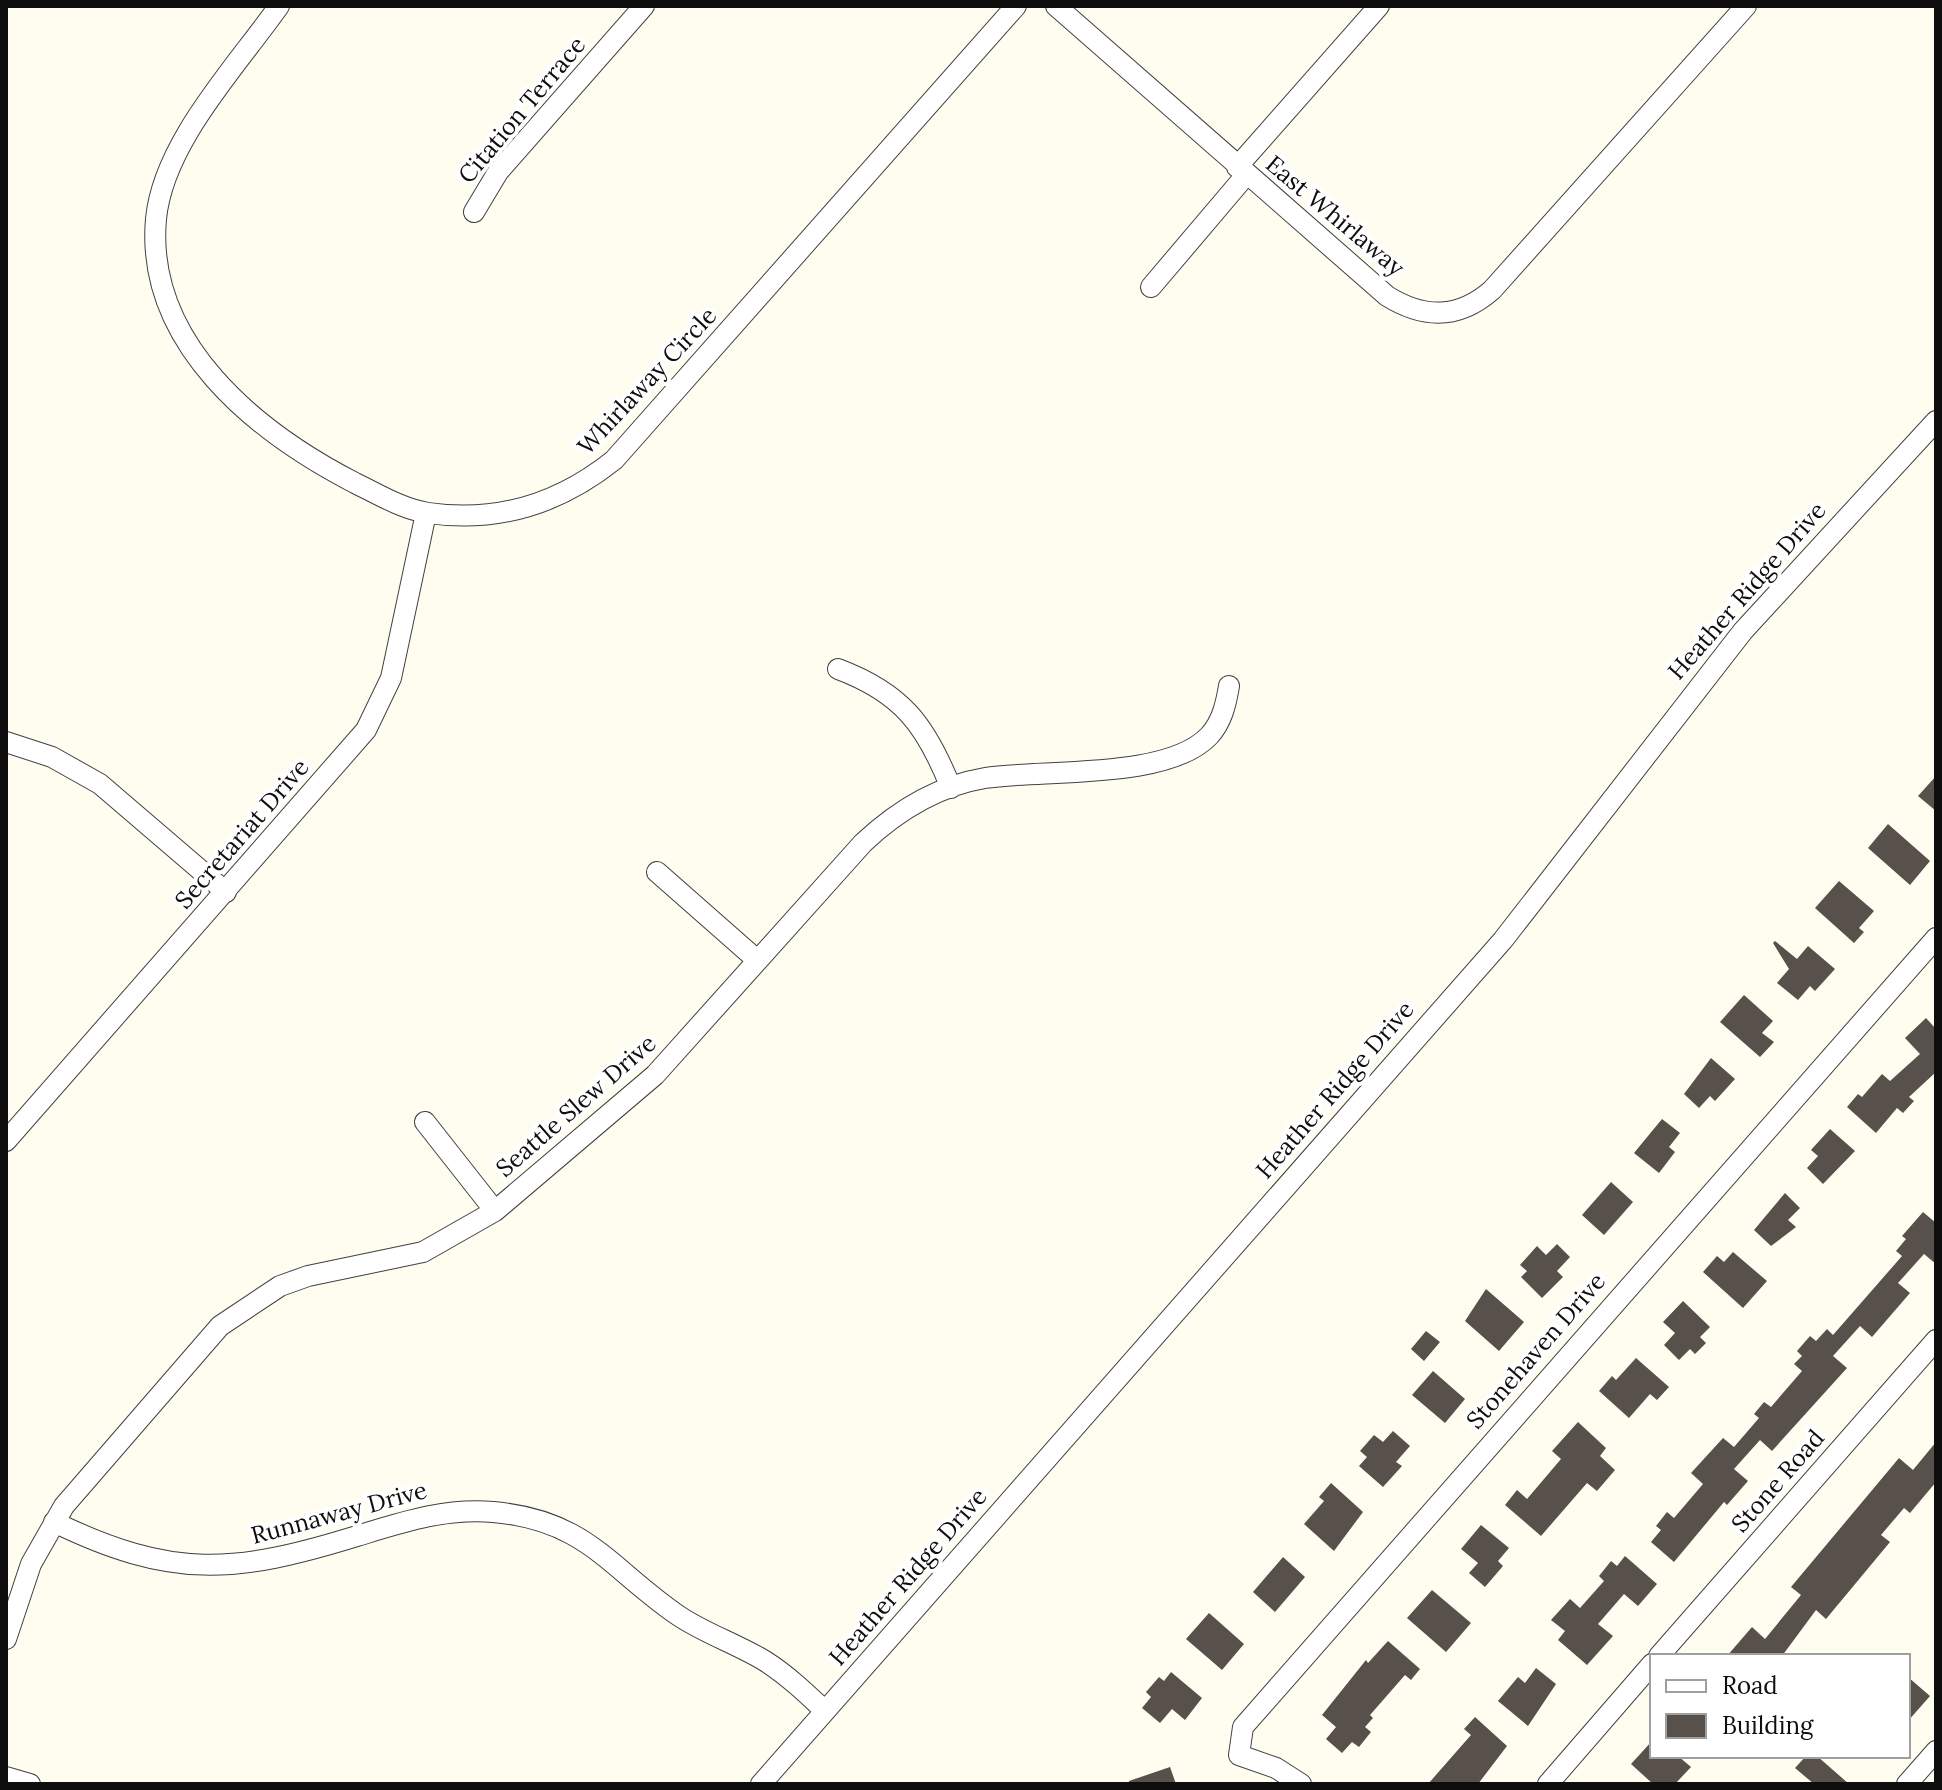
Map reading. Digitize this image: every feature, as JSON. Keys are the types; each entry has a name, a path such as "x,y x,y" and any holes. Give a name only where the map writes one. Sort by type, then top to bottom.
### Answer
{"street":[{"name":"Whirlaway Circle","path":"279,6 202,112 170,165 156,216 157,257 164,292 192,349 220,386 242,407 325,467 390,500 426,513 473,516 513,512 563,495 614,460 1016,6"},
{"name":"Citation Terrace","path":"474,212 498,172 644,6"},
{"name":"East Whirlaway","path":"1056,6 1387,296 1425,313 1457,312 1492,290 1746,6"},
{"path":"1151,287 1242,171 1379,6"},
{"name":"Heather Ridge Drive","path":"761,1784 1503,940 1743,631 1936,421"},
{"name":"Secretariat Drive","path":"6,1141 353,747 376,713 391,678 406,618 426,513"},
{"path":"838,669 885,690 902,704 930,739 951,788"},
{"name":"Seattle Slew Drive","path":"6,1639 31,1564 54,1522 136,1419 236,1313 280,1286 308,1276 423,1252 495,1211 655,1075 885,822 918,801 983,778 1100,770 1185,751 1208,736 1218,723 1229,686"},
{"path":"6,742 52,757 100,784 226,892"},
{"path":"657,872 757,960"},
{"name":"Stonehaven Drive","path":"1301,1784 1276,1768 1239,1755 1243,1727 1936,938"},
{"path":"425,1122 495,1211"},
{"name":"Stone Road","path":"1661,1654 1936,1340"},
{"name":"Runnaway Drive","path":"54,1522 126,1553 215,1568 297,1555 440,1512 492,1512 537,1520 584,1540 614,1560 677,1614 762,1659 825,1711"},
{"path":"1548,1784 1650,1666"},
{"path":"1907,1784 1936,1751"},
{"path":"6,1777 30,1784"}],"building":[{"path":"1936,776 1936,811 1918,796"},
{"path":"1888,824 1930,861 1910,885 1868,848"},
{"path":"1839,881 1874,911 1859,928 1864,932 1854,943 1815,908"},
{"path":"1775,941 1797,959 1808,946 1835,969 1815,991 1810,986 1798,1000 1777,983 1789,969 1773,943"},
{"path":"1744,995 1773,1021 1762,1033 1774,1042 1760,1057 1720,1022"},
{"path":"1926,1018 1936,1029 1936,1072 1909,1097 1914,1101 1903,1113 1897,1108 1876,1133 1847,1107 1858,1094 1862,1097 1882,1074 1890,1081 1920,1054 1905,1038"},
{"path":"1711,1058 1735,1079 1715,1101 1710,1096 1699,1108 1684,1094"},
{"path":"1662,1119 1680,1133 1669,1147 1675,1152 1659,1173 1634,1153"},
{"path":"1830,1129 1855,1151 1823,1184 1807,1168 1818,1156 1811,1150"},
{"path":"1611,1182 1633,1202 1604,1235 1582,1215"},
{"path":"1785,1193 1800,1208 1788,1220 1796,1227 1771,1246 1754,1230"},
{"path":"1923,1212 1936,1223 1936,1264 1924,1254 1898,1283 1910,1293 1872,1337 1860,1326 1833,1356 1847,1368 1772,1451 1760,1440 1734,1469 1748,1481 1727,1505 1724,1502 1674,1562 1651,1542 1661,1530 1656,1526 1667,1512 1674,1518 1703,1484 1691,1473 1723,1438 1734,1447 1759,1418 1754,1414 1764,1402 1771,1407 1802,1371 1794,1364 1802,1356 1797,1351 1810,1336 1816,1341 1827,1329 1833,1335 1902,1256 1896,1251 1906,1239 1902,1236"},
{"path":"1557,1244 1570,1257 1557,1271 1563,1277 1542,1298 1521,1277 1527,1271 1520,1265 1537,1246 1546,1255"},
{"path":"1733,1252 1767,1281 1743,1308 1703,1272 1717,1256 1724,1262"},
{"path":"1486,1289 1524,1322 1499,1351 1465,1321"},
{"path":"1683,1301 1710,1327 1700,1337 1706,1343 1695,1354 1690,1349 1679,1360 1664,1345 1675,1333 1663,1322"},
{"path":"1426,1331 1440,1342 1424,1361 1411,1349"},
{"path":"1636,1358 1669,1387 1657,1400 1650,1394 1629,1418 1599,1391 1612,1376 1616,1380"},
{"path":"1433,1371 1465,1399 1445,1423 1412,1395"},
{"path":"1578,1422 1606,1448 1600,1456 1615,1470 1597,1491 1587,1483 1541,1536 1505,1505 1517,1490 1527,1499 1561,1459 1552,1451"},
{"path":"1393,1431 1410,1446 1396,1462 1402,1466 1383,1487 1359,1466 1367,1457 1360,1451 1374,1435 1383,1442"},
{"path":"1936,1442 1936,1482 1910,1513 1904,1508 1881,1535 1890,1542 1826,1619 1816,1610 1783,1654 1729,1654 1752,1627 1765,1639 1801,1595 1791,1587 1899,1458 1913,1470"},
{"path":"1331,1483 1363,1512 1334,1551 1304,1524 1324,1501 1319,1497"},
{"path":"1481,1525 1509,1548 1498,1561 1503,1566 1485,1587 1469,1573 1478,1563 1461,1549"},
{"path":"1625,1556 1657,1584 1638,1606 1624,1594 1598,1624 1613,1636 1587,1665 1558,1640 1565,1631 1551,1620 1570,1599 1580,1608 1604,1581 1599,1576 1611,1561 1617,1566"},
{"path":"1283,1557 1305,1577 1275,1612 1253,1592"},
{"path":"1432,1590 1471,1623 1446,1652 1407,1618"},
{"path":"1209,1613 1244,1644 1222,1670 1186,1639"},
{"path":"1388,1641 1420,1669 1411,1680 1405,1675 1370,1715 1373,1718 1365,1727 1371,1732 1359,1747 1352,1742 1342,1753 1326,1739 1336,1727 1322,1715 1366,1660 1368,1663"},
{"path":"1536,1668 1556,1684 1528,1726 1498,1701 1518,1677 1525,1683"},
{"path":"1171,1672 1202,1698 1185,1720 1172,1709 1160,1723 1142,1708 1151,1697 1146,1692 1159,1677 1164,1681"},
{"path":"1910,1679 1930,1696 1910,1719"},
{"path":"1475,1717 1507,1746 1478,1784 1428,1784 1471,1735 1464,1729"},
{"path":"1650,1743 1650,1758 1680,1758 1691,1767 1675,1784 1653,1784 1631,1764"},
{"path":"1804,1758 1819,1758 1849,1784 1814,1784 1795,1768"},
{"path":"1170,1767 1176,1784 1129,1784 1129,1781"}]}
